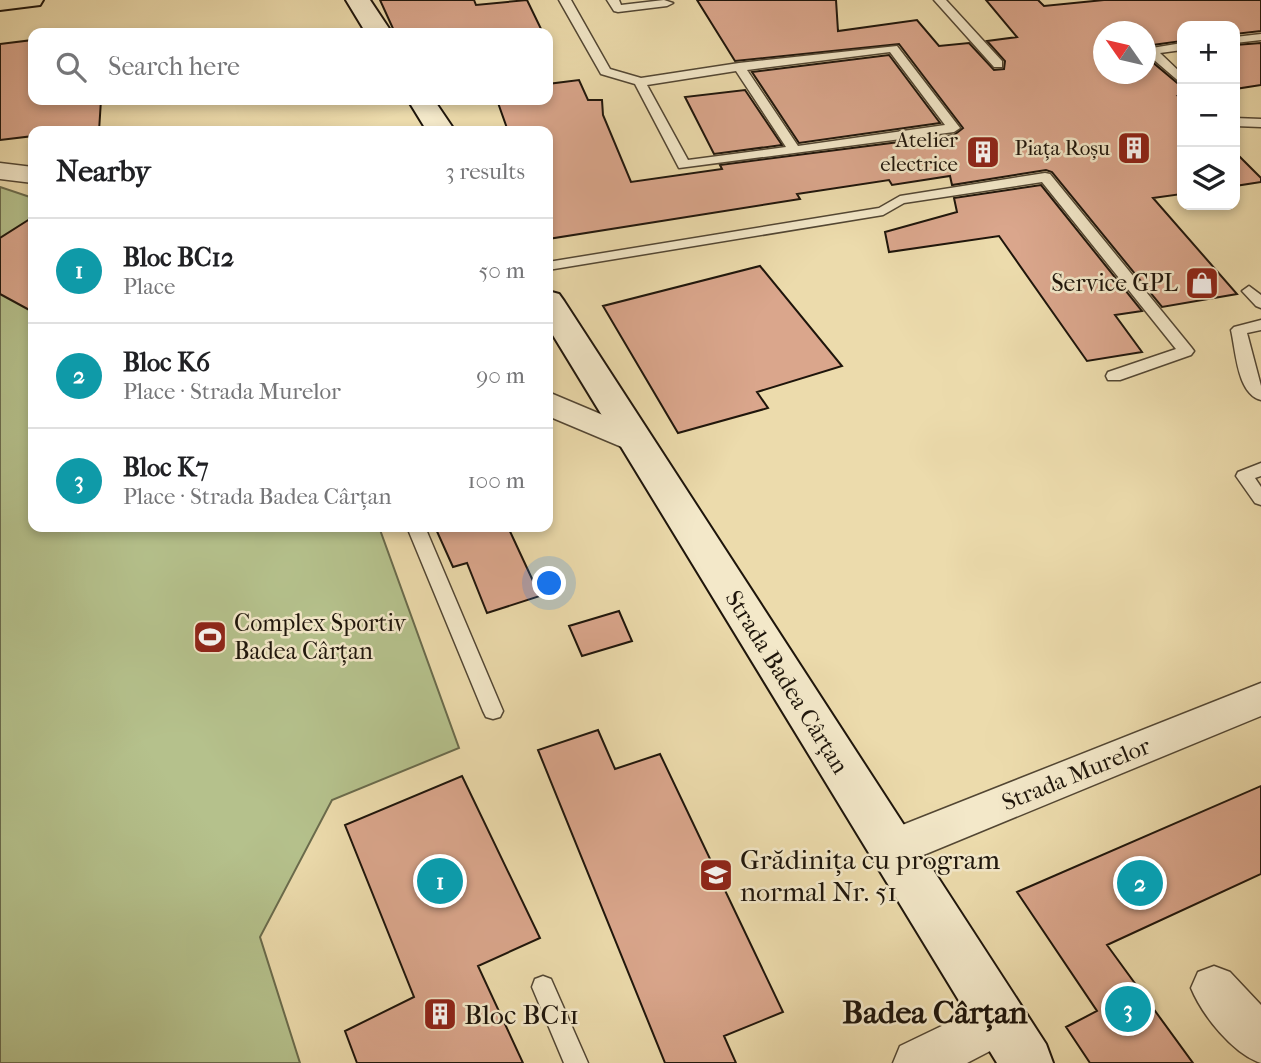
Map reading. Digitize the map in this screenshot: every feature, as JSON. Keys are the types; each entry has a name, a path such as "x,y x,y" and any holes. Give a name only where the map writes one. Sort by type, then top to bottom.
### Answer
{"main road":[{"path":"0,3 31,0"}],"street":[{"path":"358,0 376,28"},
{"path":"424,105 438,126"},
{"path":"0,171 28,174"},
{"name":"Strada Badea Cârțan","path":"553,309 1027,1063"},
{"path":"553,405 636,442"},
{"name":"Strada Murelor","path":"892,849 1261,699"},
{"path":"1214,988 1261,1040"},
{"path":"916,1063 1000,1021"}],"lane":[{"path":"565,0 605,71 640,82 893,48 954,128 684,165 640,82"},
{"path":"613,0 618,9 667,3"},
{"path":"940,0 998,64"},
{"path":"1240,39 1261,37"},
{"path":"1177,48 1150,51 1177,75"},
{"path":"739,67 794,150"},
{"path":"1240,122 1261,123"},
{"path":"553,265 883,211 900,200 1045,177 1185,351 1114,376"},
{"path":"1249,291 1261,303"},
{"path":"1261,326 1238,330 1253,388 1261,395"},
{"path":"1261,469 1244,476 1261,499"},
{"path":"418,532 493,711"},
{"path":"543,987 576,1063"}],"green space":[{"name":"Complex Sportiv Badea Cârțan","path":"0,187 28,196 28,532 381,532 459,748 332,800 260,937 300,1063 0,1063"}],"building":[{"path":"380,0 474,0 476,5 527,0 541,28 393,28"},
{"path":"697,0 836,0 838,31 917,20 939,46 969,43 994,70 1004,69 1005,61 987,41 1017,37 986,0 1038,0 1044,6 1104,0 1261,0 1261,31 1240,33 1240,21 1177,21 1177,42 1156,45 1156,21 1093,21 1093,84 1156,84 1156,65 1177,83 1177,195 1153,198 1237,294 1162,307 1052,172 1046,170 952,185 950,176 892,185 889,180 797,194 800,199 553,238 553,126 506,126 499,105 553,105 553,83 579,80 588,100 602,100 603,115 631,182 722,169 720,165 954,135 963,128 899,44 735,61"},
{"path":"28,41 28,105 101,105 99,126 28,126 28,137 0,140 0,44"},
{"path":"1261,43 1261,85 1240,88 1240,45"},
{"path":"889,55 940,123 799,143 752,72"},
{"path":"745,90 782,145 714,154 685,97"},
{"path":"1240,157 1261,178 1261,182 1240,185"},
{"path":"1041,185 1142,311 1115,315 1142,352 1087,361 999,236 889,252 885,232 957,212 954,198"},
{"path":"28,220 28,309 0,294 0,238"},
{"path":"760,266 842,366 757,392 768,408 678,433 603,306"},
{"path":"437,532 510,532 540,596 487,613 467,563 453,567"},
{"path":"619,611 632,641 582,656 569,626"},
{"path":"598,730 615,769 660,754 783,1012 724,1036 736,1063 665,1063 538,750"},
{"path":"462,776 540,938 478,966 523,1063 357,1063 345,1031 414,997 345,825"},
{"path":"1261,786 1261,874 1107,945 1193,1063 1090,1063 1066,1027 1097,1011 1017,892"}],"place":[{"name":"Piața Roșu","path":"1134,148"},
{"name":"Atelier electrice","path":"983,152"},
{"name":"Service GPL","path":"1202,283"},
{"name":"Complex Sportiv Badea Cârțan","path":"210,637"},
{"name":"Grădinița cu program normal Nr. 51","path":"716,875"},
{"name":"Bloc BC12","path":"440,881"},
{"name":"Bloc K6","path":"1140,883"},
{"name":"Bloc K7","path":"1128,1009"},
{"name":"Bloc BC11","path":"440,1014"}],"district":[{"name":"Badea Cârțan","path":"935,1012"}]}
